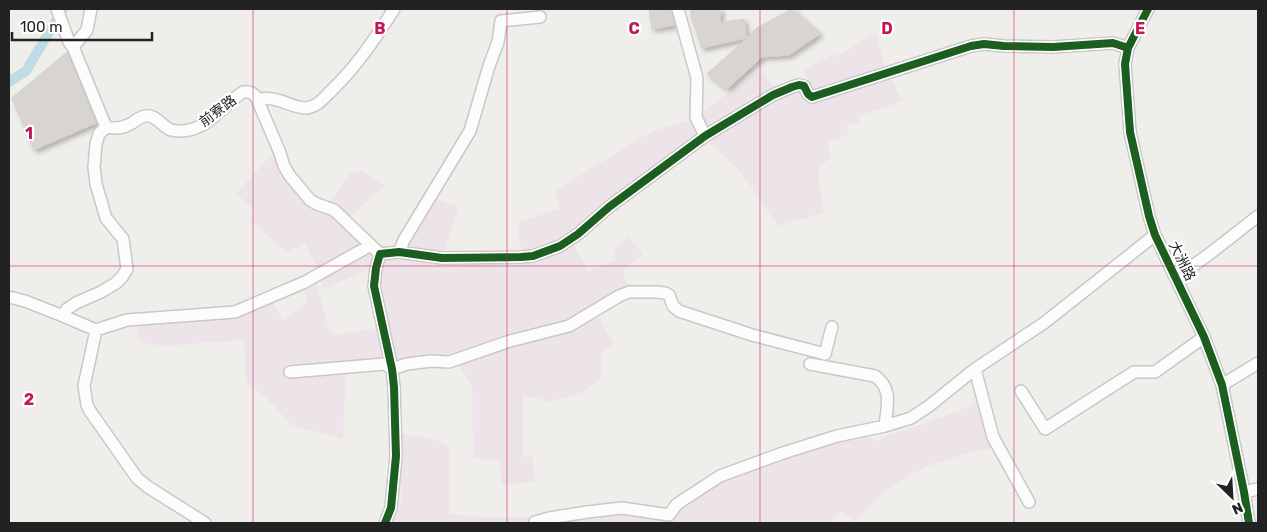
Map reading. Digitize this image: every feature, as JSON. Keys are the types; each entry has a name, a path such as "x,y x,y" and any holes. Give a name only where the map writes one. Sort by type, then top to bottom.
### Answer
{"street":[{"path":"57,9 106,127 99,134 96,144 94,167 96,184 106,218 123,239 127,270 116,283 102,292 67,308 63,316"},
{"path":"71,44 87,30 91,9"},
{"path":"257,99 273,99 301,107 310,107 318,104 356,65 394,9"},
{"path":"678,9 698,78 696,117 705,136"},
{"name":"大洲路","path":"1148,9 1128,48 1125,64 1130,132 1155,235 1204,337 1222,386 1249,523"},
{"path":"399,252 404,240 470,131 498,42 500,21 540,17"},
{"path":"386,523 391,508 396,456 392,369 374,286 380,254 399,252 442,258 521,257 533,256 560,246 705,136 792,87 804,86 812,97 971,46 984,44 1053,47 1113,42 1128,48"},
{"name":"前寮路","path":"106,127 123,127 136,119 146,116 153,117 170,130 188,130 203,125 243,92 249,92 255,95 257,99 284,166 290,176 310,200 334,210 380,254"},
{"path":"1176,278 1258,216"},
{"path":"536,523 550,518 622,508 665,519 677,504 720,476 837,436 885,426 911,418 975,369 1044,323 1155,235"},
{"path":"9,297 25,301 96,330 127,320 235,312 305,282 371,244"},
{"path":"392,369 407,364 431,361 449,362 510,341 569,326 629,292 665,293 669,295 673,306 679,311 825,354 832,327"},
{"path":"96,330 84,386 86,405 137,478 205,523"},
{"path":"1021,391 1045,429 1134,372 1155,372 1204,337"},
{"path":"1222,386 1258,363"},
{"path":"290,372 385,364 392,369"},
{"path":"810,364 875,376 879,379 887,392 888,402 885,426"},
{"path":"975,369 993,436 1029,502"},
{"path":"1244,492 1258,489"}],"shaded area":[{"path":"876,32 885,67 903,101 859,116 860,122 847,127 848,135 828,142 831,157 820,167 818,174 824,213 778,226 740,171 708,142 585,231 574,246 588,271 616,260 613,249 628,236 643,254 623,270 628,290 596,312 614,345 601,352 602,377 583,392 551,402 523,395 523,457 533,456 534,482 502,485 499,462 473,457 472,387 459,365 410,362 394,364 371,268 324,289 317,274 317,268 305,243 287,253 250,220 254,210 236,193 281,145 303,189 328,205 350,172 363,171 385,185 348,219 377,242 390,247 403,246 430,196 459,208 444,252 522,253 517,223 560,208 555,192 598,164 652,131 690,120 761,70 775,90 809,81 803,70 834,54 835,57"},
{"path":"315,278 329,330 333,335 378,328 385,369 346,374 343,439 292,425 265,397 246,382 244,340 163,346 145,343 137,339 138,319 233,312 270,296 283,320 308,301 300,281"},
{"path":"980,402 993,447 941,461 919,470 882,494 855,522 842,512 829,523 391,523 401,502 399,433 435,439 450,446 450,514 484,517 530,517 530,522 540,522 661,511 682,501 702,487 822,443 868,437 878,441 887,435 927,423"}],"building":[{"path":"649,9 671,9 675,25 652,29"},
{"path":"691,9 721,9 720,23 744,19 747,38 702,48 691,17"},
{"path":"792,9 820,34 789,55 762,57 727,89 707,74 757,28"},
{"path":"67,52 96,123 34,150 12,98"}],"waterway":[{"path":"9,82 26,71 63,9"}],"cycle path":[{"path":"1148,9 1128,48 1125,64 1130,132 1155,235 1204,337 1222,385 1249,523"},
{"path":"385,523 391,508 396,456 392,369 374,286 380,254 399,252 442,258 521,257 533,256 560,246 705,136 773,95 799,85 804,86 812,97 971,46 984,44 1053,47 1113,43 1128,48"}]}
